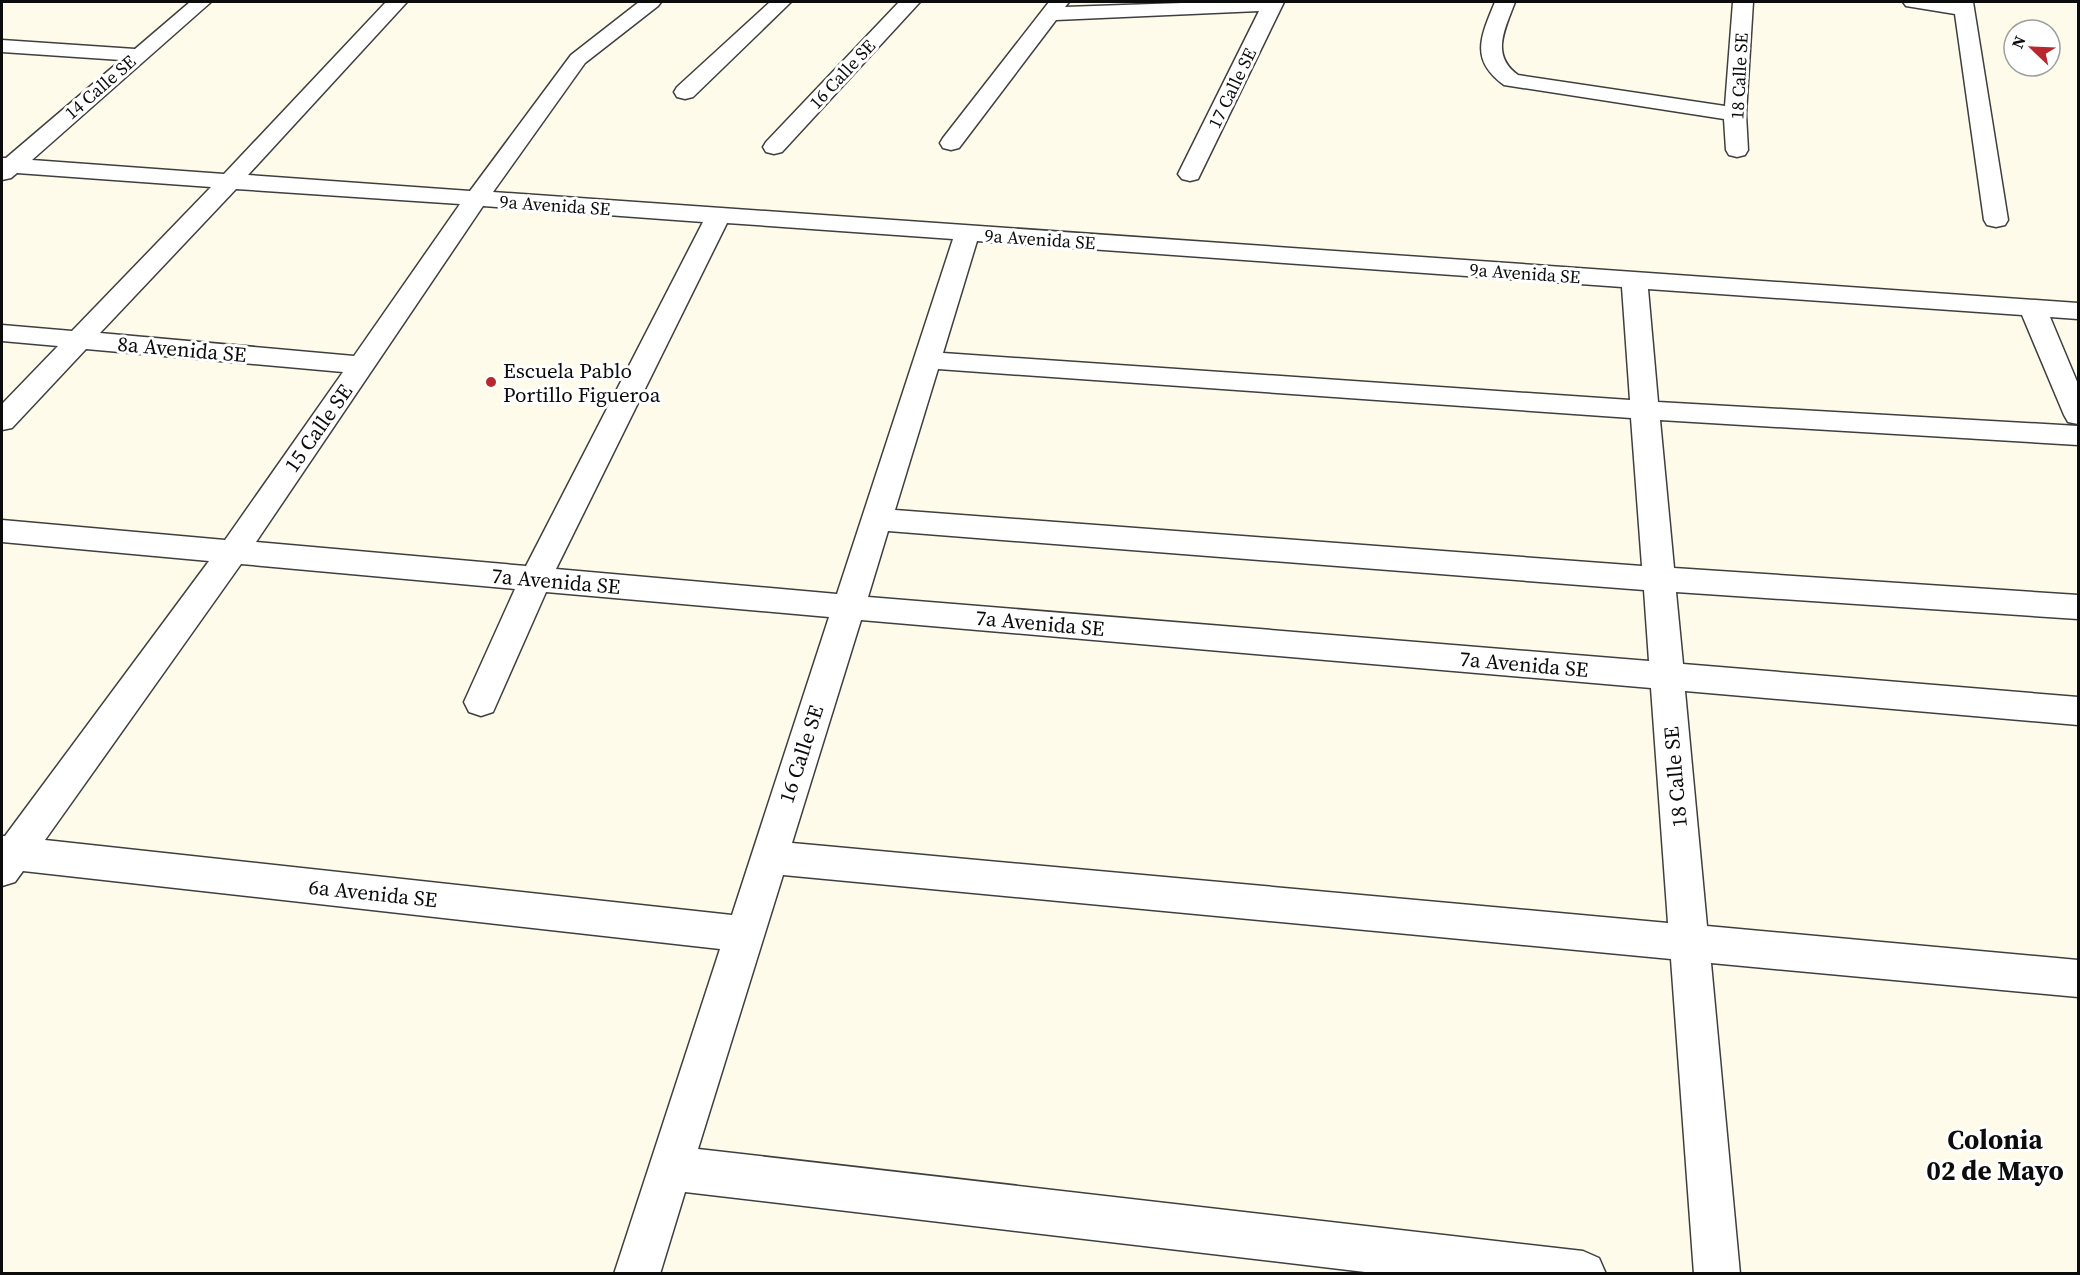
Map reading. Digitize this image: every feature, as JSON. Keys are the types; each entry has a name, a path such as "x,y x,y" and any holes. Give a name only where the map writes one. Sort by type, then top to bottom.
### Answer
{"street":[{"name":"14 Calle SE","path":"5,168 201,2"},
{"path":"2,421 397,2"},
{"name":"15 Calle SE","path":"6,859 233,552 476,199 578,59 651,2"},
{"path":"685,92 781,2"},
{"name":"16 Calle SE","path":"774,147 910,2"},
{"path":"1505,2 1490,43 1499,73 1512,80 1735,114"},
{"name":"18 Calle SE","path":"1737,150 1735,114 1743,2"},
{"path":"1913,2 1964,5 1996,220"},
{"path":"951,143 1055,8 1273,3"},
{"name":"17 Calle SE","path":"1190,174 1273,3"},
{"path":"2,46 137,55"},
{"name":"9a Avenida SE","path":"5,168 2079,311"},
{"path":"481,702 535,579 718,216"},
{"name":"16 Calle SE","path":"637,1274 967,234"},
{"name":"18 Calle SE","path":"1634,280 1717,1274"},
{"path":"2033,309 2079,415"},
{"name":"8a Avenida SE","path":"2,333 362,365"},
{"path":"926,360 1644,410 2079,435"},
{"path":"876,519 1658,579 2079,607"},
{"name":"7a Avenida SE","path":"2,531 848,607 2079,711"},
{"path":"769,857 2079,979"},
{"name":"6a Avenida SE","path":"6,859 744,934"},
{"path":"670,1168 1583,1274"}],"place":[{"name":"Escuela Pablo Portillo Figueroa","path":"491,382"}],"district":[{"name":"Colonia 02 de Mayo","path":"1995,1154"}]}
